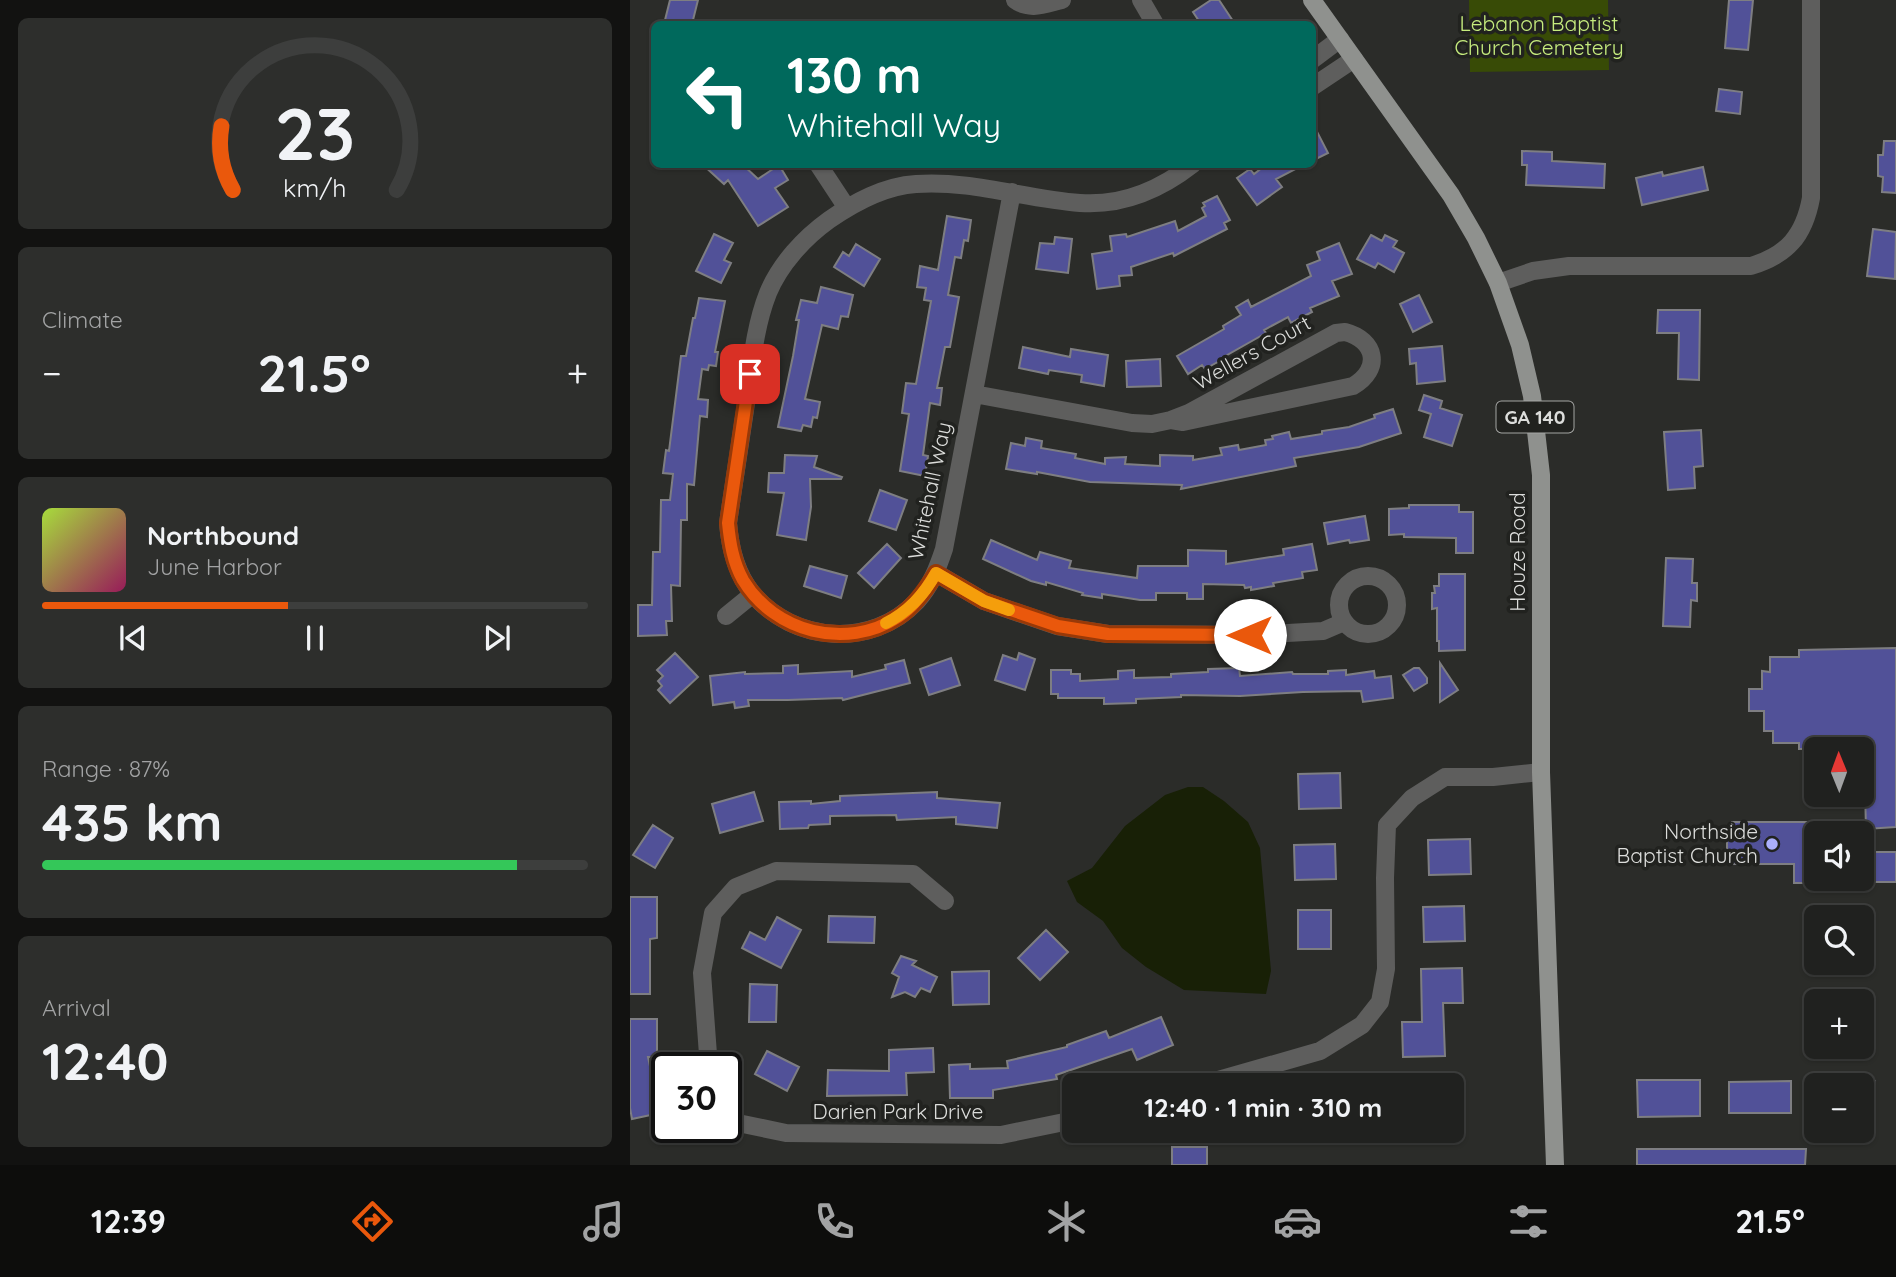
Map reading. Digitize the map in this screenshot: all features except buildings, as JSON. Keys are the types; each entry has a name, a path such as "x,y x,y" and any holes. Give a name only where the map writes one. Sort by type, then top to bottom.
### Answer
{"main road":[{"name":"Houze Road","path":"1312,0 1451,195 1476,238 1498,283 1520,345 1530,387 1541,475 1541,772 1555,1165"}],"street":[{"path":"1015,0 1032,7 1062,0"},
{"path":"1140,0 1153,21"},
{"path":"1498,283 1533,271 1569,266 1751,266 1782,253 1802,228 1811,198 1811,0"},
{"path":"1316,57 1340,39"},
{"path":"1316,84 1354,59"},
{"path":"821,168 847,208"},
{"name":"Whitehall Way","path":"1012,192 944,549 936,573 918,600 898,617 875,629 847,635 823,634 796,626 773,613 752,594 734,561 728,523 757,325 769,290 789,258 814,231 847,208 878,192 915,184 961,184 1012,192 1081,203 1107,202 1157,188 1188,168"},
{"name":"Wellers Court","path":"974,394 1132,423 1153,424 1171,420 1201,406 1336,333 1357,335 1370,349 1370,370 1362,381 1353,386 1182,422 1171,420"},
{"path":"936,573 984,601 1058,626 1108,634 1250,635 1323,631 1345,622"},
{"path":"726,616 752,594"},
{"path":"1243,1073 1320,1051 1362,1025 1380,1002 1386,969 1387,825 1412,798 1445,777 1493,777 1541,772"},
{"path":"708,1052 702,973 713,913 736,887 776,871 913,874 945,901"},
{"name":"Darien Park Drive","path":"742,1124 786,1133 1001,1135 1062,1122"}],"green space":[{"name":"Lebanon Baptist Church Cemetery","path":"1469,0 1608,0 1609,70 1470,72"}],"shaded area":[{"path":"1188,787 1203,787 1224,801 1248,822 1260,848 1271,971 1266,994 1184,990 1146,967 1122,948 1103,921 1077,902 1067,881 1092,868 1125,826 1165,795"}],"slow traffic":[{"path":"886,623 898,617 918,600 936,573 984,601 1009,610"}],"place":[{"name":"Northside Baptist Church","path":"1772,844"}],"route":[{"path":"750,374 728,523 730,542 734,561 752,594 773,613 796,626 823,634 847,635 875,629 898,617 918,600 936,573 984,601 1058,626 1108,634 1250,635"}]}
